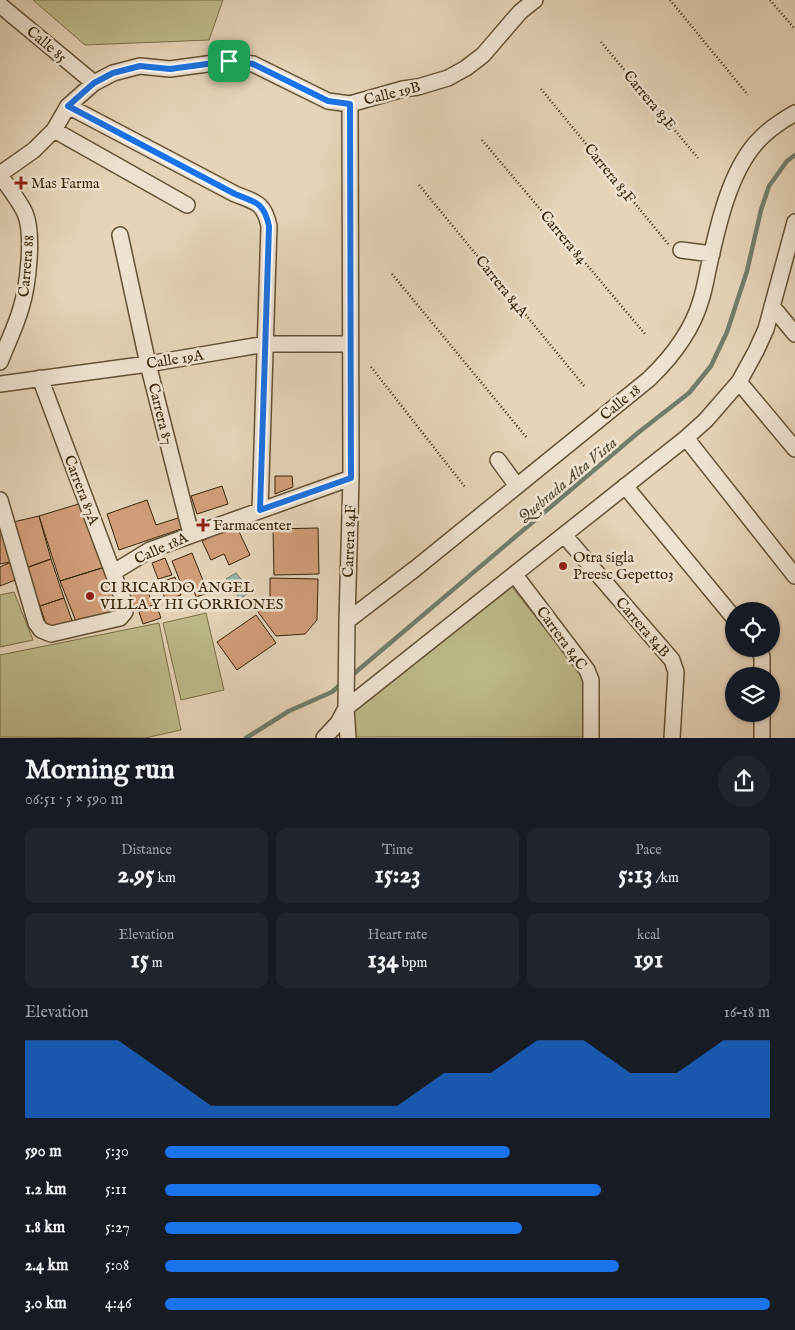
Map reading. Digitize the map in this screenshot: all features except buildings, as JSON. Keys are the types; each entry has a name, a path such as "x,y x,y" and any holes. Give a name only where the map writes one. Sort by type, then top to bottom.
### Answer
{"street":[{"name":"Calle 19B","path":"0,174 34,150 54,130 68,106 94,83 113,73 140,66 170,69 229,61 253,64 328,101 350,104 448,78 466,68 488,50 520,12 535,0"},
{"name":"Calle 85","path":"0,5 94,83"},
{"name":"Carrera 84F","path":"348,738 346,708 347,621 351,478 350,104"},
{"path":"68,106 235,194 258,203 265,211 269,226 260,510"},
{"name":"Calle 18","path":"347,621 517,486 663,366 689,329 702,299 712,254 732,186 742,165 755,144 766,132 795,113"},
{"path":"54,130 187,205"},
{"name":"Carrera 88","path":"0,174 25,213 29,226 30,242 22,308 0,362"},
{"path":"324,738 338,723 346,708 515,575 706,420 739,382 766,329 795,222"},
{"name":"Carrera 87","path":"120,235 148,364 192,534"},
{"path":"677,250 712,254"},
{"path":"772,306 795,334"},
{"name":"Calle 19A","path":"0,384 148,364 266,344 350,344"},
{"name":"Carrera 87A","path":"0,500 36,623 41,630 51,634 120,618 125,612 124,602 114,572 86,503 40,378"},
{"path":"739,382 795,449"},
{"path":"686,438 795,576"},
{"path":"498,460 517,486"},
{"name":"Calle 18A","path":"114,572 150,550 351,478"},
{"path":"625,486 725,607"},
{"name":"Carrera 84B","path":"564,535 672,660 676,672 672,738"},
{"name":"Carrera 84C","path":"515,575 587,670 591,680 591,738"},
{"path":"762,722 762,738"}],"path":[{"path":"670,0 748,96"},
{"path":"770,0 795,29"},
{"name":"Carrera 83E","path":"601,42 698,158"},
{"name":"Carrera 83F","path":"541,89 677,250"},
{"name":"Carrera 84","path":"482,140 645,334"},
{"name":"Carrera 84A","path":"420,185 585,387"},
{"path":"392,274 527,438"},
{"path":"372,366 465,487"}],"shaded area":[{"path":"33,0 223,0 209,40 85,45"},
{"path":"236,573 251,591 240,599 226,579"},
{"path":"512,587 583,677 583,737 355,737 354,711"},
{"path":"14,592 33,640 0,647 0,595"},
{"path":"206,613 224,690 181,700 163,623"},
{"path":"159,623 181,730 145,738 0,737 0,655"}],"waterway":[{"name":"Quebrada Alta Vista","path":"350,677 639,432 689,393 711,366 727,332 747,271 761,210 769,186 787,161 795,155"},
{"name":"Quebrada Alta Vista","path":"246,738 289,711 332,692 342,683"}],"place":[{"name":"Mas Farma","path":"21,183"},
{"name":"Farmacenter","path":"203,525"},
{"name":"Otra sigla Preesc Gepetto3","path":"563,566"},
{"name":"CI RICARDO ANGEL VILLA Y HI GORRIONES","path":"90,596"}],"route":[{"path":"229,61 253,64 279,76 306,92 328,101 350,104 351,478 260,510 269,226 265,211 258,203 235,194 68,106 94,83 113,73 140,66 170,69 229,61"}]}
